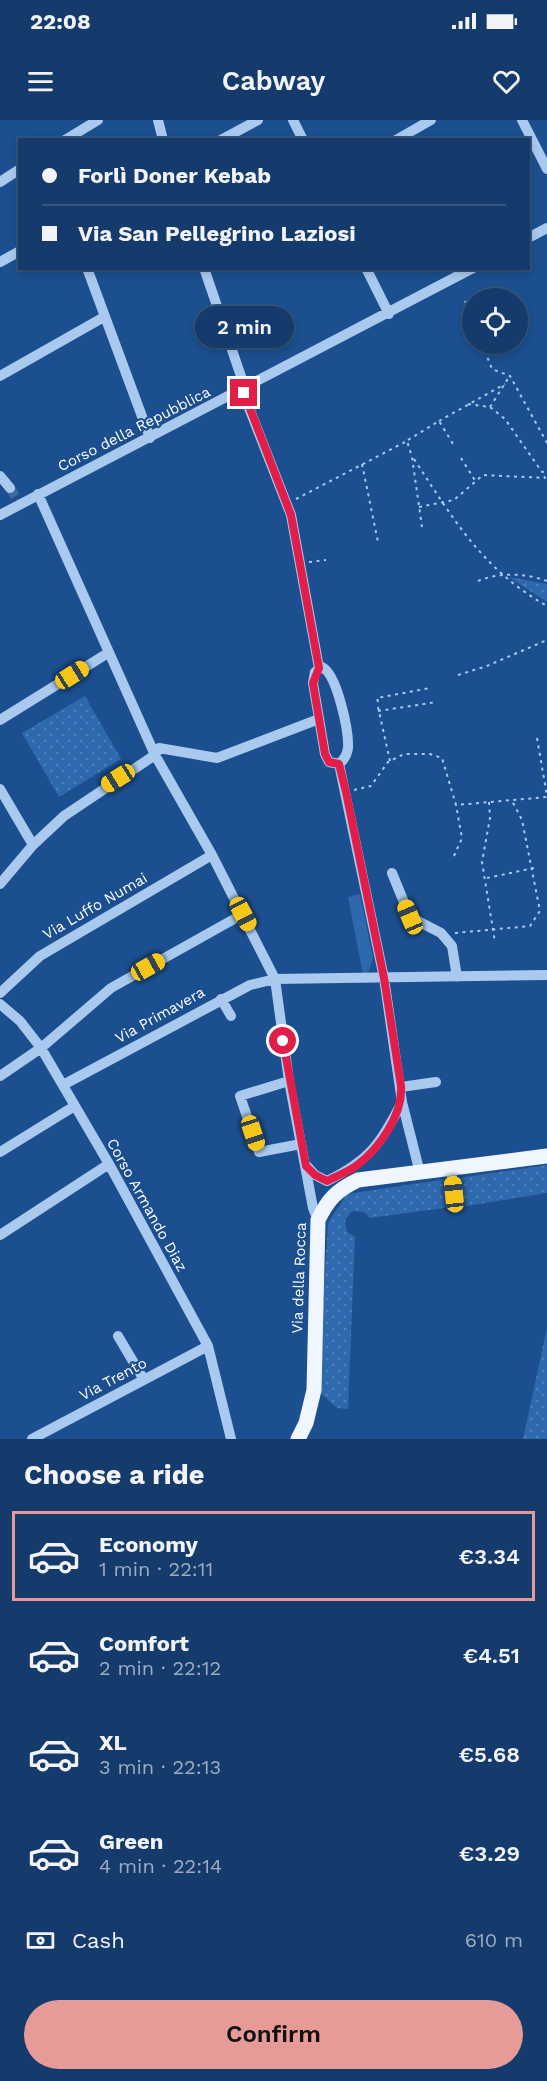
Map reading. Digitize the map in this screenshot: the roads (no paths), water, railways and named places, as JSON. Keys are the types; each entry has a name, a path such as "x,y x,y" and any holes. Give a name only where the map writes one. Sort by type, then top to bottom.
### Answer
{"main road":[{"name":"Via della Rocca","path":"297,1439 306,1423 314,1390 318,1220 327,1200 340,1189 358,1180 547,1156"}],"street":[{"path":"68,138 98,120"},
{"path":"158,120 162,138"},
{"path":"225,138 258,120"},
{"path":"293,120 302,138"},
{"path":"400,138 431,120"},
{"path":"522,120 547,169"},
{"path":"0,182 18,170"},
{"path":"530,237 547,228"},
{"path":"0,262 18,252"},
{"path":"88,270 150,438"},
{"path":"205,270 244,389 291,515 319,668 313,683 325,754 329,762 339,764"},
{"path":"367,270 388,314"},
{"name":"Corso della Repubblica","path":"0,515 18,502 150,438 469,270"},
{"path":"0,376 104,317"},
{"path":"0,476 10,489"},
{"path":"38,494 155,755 212,855 275,979 289,1082 313,1208 318,1220"},
{"path":"0,720 108,653"},
{"path":"319,668 326,668 333,676 342,711 348,748 346,756 339,764"},
{"path":"0,884 33,845 64,816 155,755 159,748 217,758 319,719"},
{"path":"339,764 384,978 402,1102 420,1173"},
{"path":"0,789 33,845"},
{"name":"Via Luffo Numai","path":"0,993 40,956 212,855"},
{"path":"392,873 410,917 426,923 452,946 457,977"},
{"path":"0,1076 41,1048 111,988 243,914"},
{"name":"Via Primavera","path":"63,1085 249,985 275,979 547,975"},
{"path":"221,999 231,1016"},
{"name":"Corso Armando Diaz","path":"0,1004 20,1021 41,1048 73,1107 109,1164 208,1346 231,1439"},
{"path":"289,1082 240,1095 259,1152 301,1144"},
{"path":"401,1086 436,1082"},
{"path":"306,1166 315,1175 327,1181 355,1167 381,1139 402,1102"},
{"path":"0,1152 73,1107"},
{"path":"0,1235 109,1164"},
{"path":"452,1169 455,1208"},
{"path":"118,1336 144,1380"},
{"name":"Via Trento","path":"32,1439 208,1346"}],"tunnel":[{"path":"10,488 17,499"}]}
